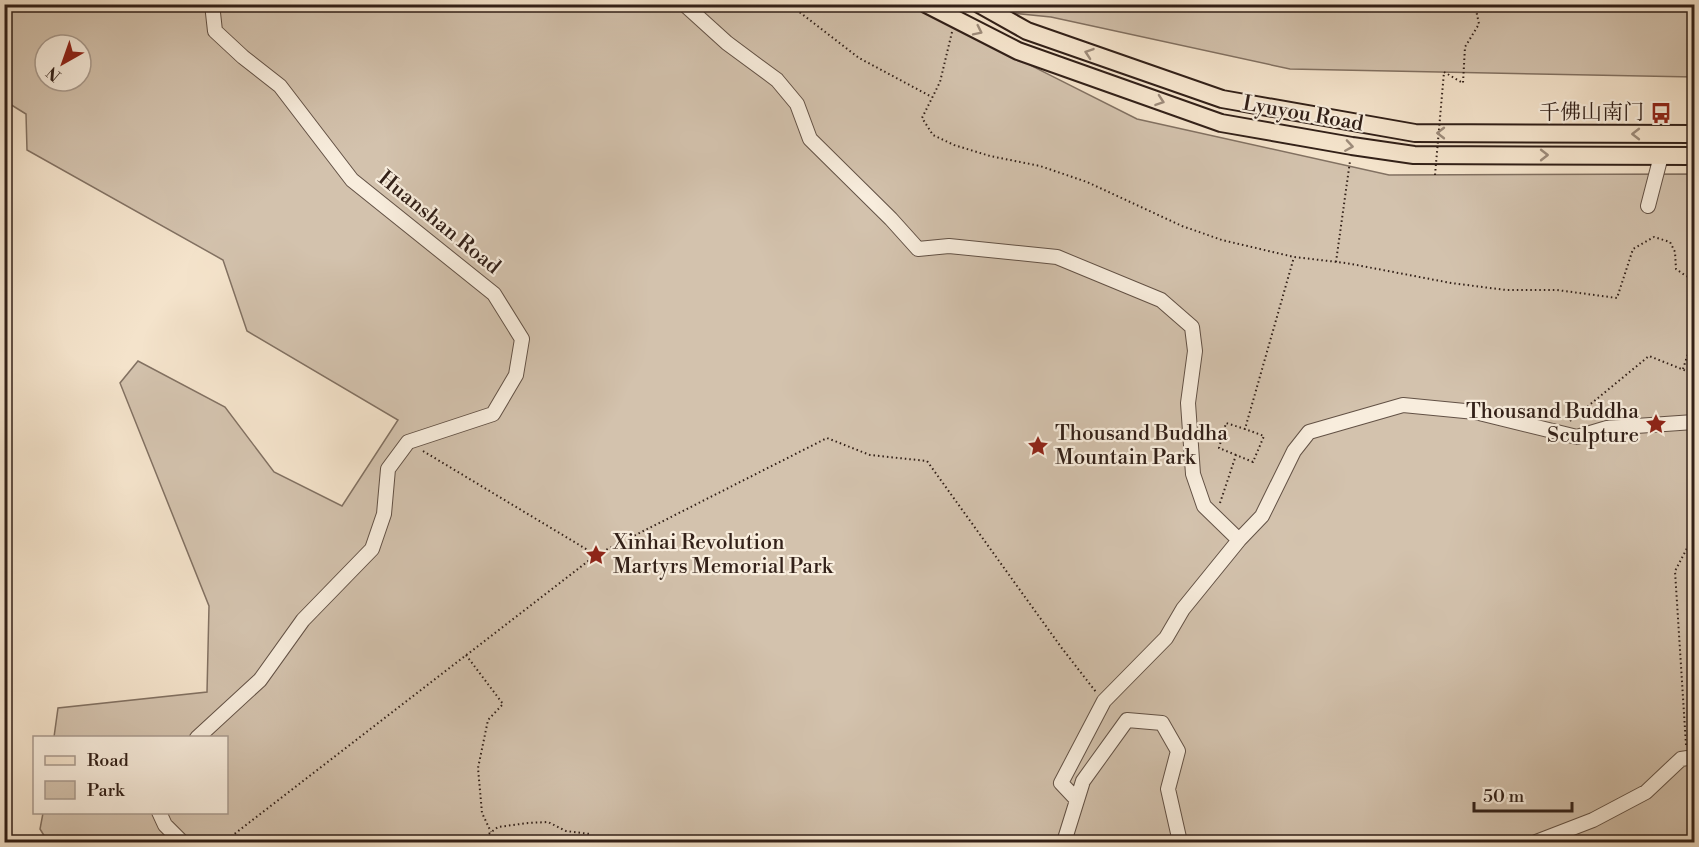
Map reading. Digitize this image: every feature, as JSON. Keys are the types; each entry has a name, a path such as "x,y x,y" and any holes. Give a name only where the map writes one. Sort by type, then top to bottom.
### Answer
{"main road":[{"name":"Lyuyou Road","path":"926,4 1018,51 1221,123 1414,155 1695,156"},
{"name":"Lyuyou Road","path":"979,4 1027,31 1233,101 1415,133 1695,134"}],"lane":[{"name":"Huanshan Road","path":"212,4 215,31 280,86 352,180 494,294 522,339 516,375 493,414 408,442"},
{"path":"684,4 727,43 777,80 797,104 810,139 918,249 949,246 1057,256 1161,300 1192,327 1195,351 1188,403 1193,474 1204,506 1239,540"},
{"path":"1648,206 1661,156"},
{"path":"1077,801 1061,783 1104,701 1166,638 1183,609 1239,540 1262,516 1294,451 1309,432 1403,405 1475,412 1577,437 1606,428 1695,422"},
{"path":"199,736 260,680 303,620 372,549 384,514 388,469 408,442"},
{"path":"1064,843 1083,781 1127,720 1162,723 1178,751 1168,789 1180,843"},
{"path":"1536,843 1593,820 1646,792 1681,759 1691,757"},
{"path":"160,814 165,825 182,843"}],"path":[{"path":"789,4 859,58 932,97"},
{"path":"1436,175 1444,72 1463,83 1465,47 1479,24 1476,10 1485,4"},
{"path":"954,20 940,82 922,118 933,135 954,145 990,156 1040,166 1087,182 1182,226 1222,240 1294,257 1336,262 1429,279 1506,290 1557,290 1617,298 1633,249 1654,237 1670,242 1675,252 1676,269 1695,279"},
{"path":"1336,262 1352,146"},
{"path":"1245,429 1294,257"},
{"path":"1683,369 1695,335"},
{"path":"1557,432 1648,356 1695,374"},
{"path":"1226,423 1245,429 1264,436 1253,462 1219,448 1226,423"},
{"path":"224,843 596,555 827,438 870,455 927,461 1061,647 1104,701"},
{"path":"408,442 596,555"},
{"path":"1215,517 1236,455"},
{"path":"1695,535 1675,572 1695,792"},
{"path":"466,655 503,704 488,720 478,768 482,813 490,832"},
{"path":"478,843 498,827 548,822 566,831 590,834 589,843"}],"green space":[{"name":"Thousand Buddha Mountain Park","path":"909,4 1137,119 1389,175 1694,174 1694,842 48,842 40,829 43,814 228,814 228,736 54,736 58,708 207,692 209,606 120,383 138,361 225,407 274,472 342,506 398,420 247,331 223,260 27,150 26,114 5,101 5,12 19,5"},
{"path":"987,5 1694,5 1694,77 1290,69 1051,17 993,11"}],"place":[{"name":"千佛山南门","path":"1661,113"},
{"name":"Thousand Buddha Sculpture","path":"1656,424"},
{"name":"Thousand Buddha Mountain Park","path":"1038,446"},
{"name":"Xinhai Revolution Martyrs Memorial Park","path":"596,555"}]}
